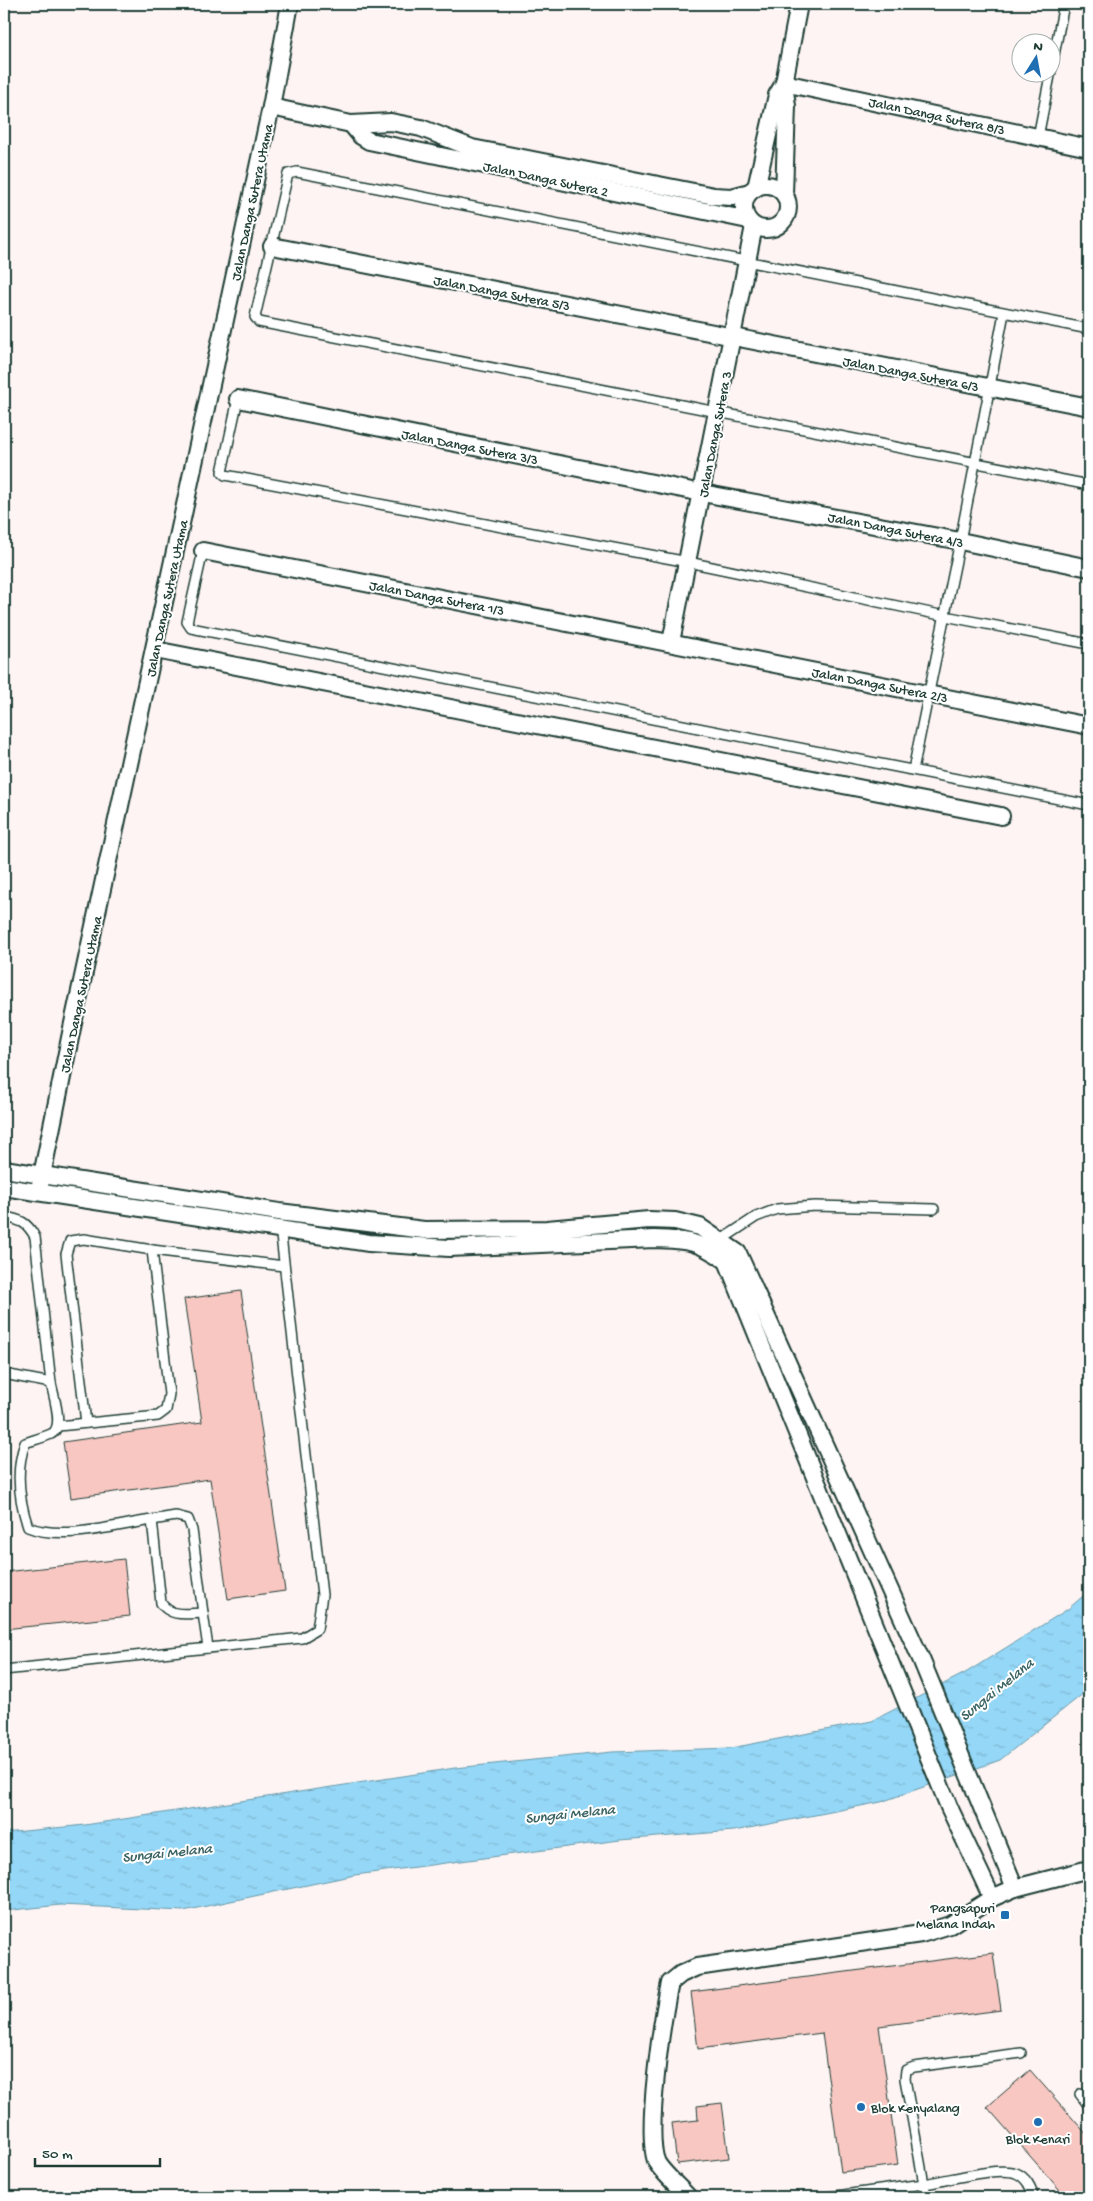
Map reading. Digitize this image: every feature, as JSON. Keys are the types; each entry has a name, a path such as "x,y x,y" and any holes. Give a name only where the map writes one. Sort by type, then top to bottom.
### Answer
{"street":[{"name":"Jalan Danga Sutera Utama","path":"39,1192 271,107 290,4"},
{"path":"784,83 777,95 753,190 744,206 751,223 769,229 782,222 788,209 784,194 787,106 784,83 799,4"},
{"name":"Jalan Danga Sutera 8/3","path":"784,83 1089,148"},
{"name":"Jalan Danga Sutera 2","path":"271,107 351,124 392,122 421,128 472,148 714,196 732,197 753,190"},
{"name":"Jalan Danga Sutera 2","path":"351,124 361,136 369,141 751,223"},
{"path":"753,190 768,185 784,194"},
{"name":"Jalan Danga Sutera 3","path":"672,642 747,263 751,223"},
{"name":"Jalan Danga Sutera 5/3","path":"272,246 732,338"},
{"name":"Jalan Danga Sutera 6/3","path":"732,338 1089,407"},
{"name":"Jalan Danga Sutera 3/3","path":"238,398 702,493"},
{"name":"Jalan Danga Sutera 4/3","path":"702,493 960,541 1089,568"},
{"name":"Jalan Danga Sutera 1/3","path":"202,551 672,642"},
{"name":"Jalan Danga Sutera 2/3","path":"672,642 1089,726"},
{"path":"155,650 1001,816"},
{"path":"4,1169 279,1212 424,1230 547,1229 649,1220 675,1220 700,1227 721,1240 738,1253 921,1659 1015,1888"},
{"path":"4,1187 369,1243 449,1248 654,1239 688,1240 709,1248 727,1261 949,1807 992,1898"},
{"path":"688,2197 657,2163 652,2141 656,2072 670,1983 681,1974 697,1967 920,1934 950,1925 992,1898 1015,1888 1089,1870"}],"lane":[{"path":"1038,137 1064,4"},
{"path":"1089,329 747,263 297,172 288,174 255,317 259,322 1089,485"},
{"path":"913,770 930,694 1004,313"},
{"path":"238,398 222,472 225,475 688,562 1089,644"},
{"path":"202,551 187,622 191,628 1089,805"},
{"path":"721,1240 756,1217 777,1209 815,1206 934,1208"},
{"path":"4,1670 302,1638 318,1629 322,1595 279,1212"},
{"path":"4,1217 16,1219 29,1225 35,1237 51,1383 58,1426 53,1434 25,1444 20,1456 19,1491 28,1527 39,1532 61,1534 176,1516 188,1519 192,1530 208,1648"},
{"path":"86,1424 66,1254 70,1241 84,1239 152,1250 284,1266"},
{"path":"58,1426 158,1416 166,1410 169,1394 152,1250"},
{"path":"4,1374 51,1383"},
{"path":"152,1520 161,1604 165,1610 173,1614 203,1613"},
{"path":"926,2197 905,2079 906,2070 914,2067 1021,2053"},
{"path":"1080,2094 1089,2106"},
{"path":"829,2197 924,2184 996,2171 1016,2172 1027,2181 1033,2197"}],"water":[{"name":"Sungai Melana","path":"1089,1591 1089,1689 1000,1760 881,1802 734,1831 620,1840 355,1875 183,1911 60,1905 4,1911 4,1833 85,1825 455,1768 612,1752 731,1748 872,1721 967,1672 1068,1609"}],"building":[{"path":"241,1291 285,1591 228,1599 210,1479 71,1498 63,1442 202,1422 184,1299"},
{"path":"124,1559 130,1616 4,1629 4,1572"},
{"name":"Blok Kenyalang","path":"993,1953 1001,2010 879,2026 898,2165 841,2172 822,2033 698,2049 691,1992"},
{"name":"Blok Kenari","path":"1030,2070 1089,2137 1089,2197 1066,2197 987,2107"},
{"path":"722,2103 729,2158 677,2164 672,2123 698,2120 697,2106"}],"place":[{"name":"Pangsapuri Melana Indah","path":"1005,1915"},
{"name":"Blok Kenyalang","path":"861,2107"},
{"name":"Blok Kenari","path":"1038,2122"}]}
